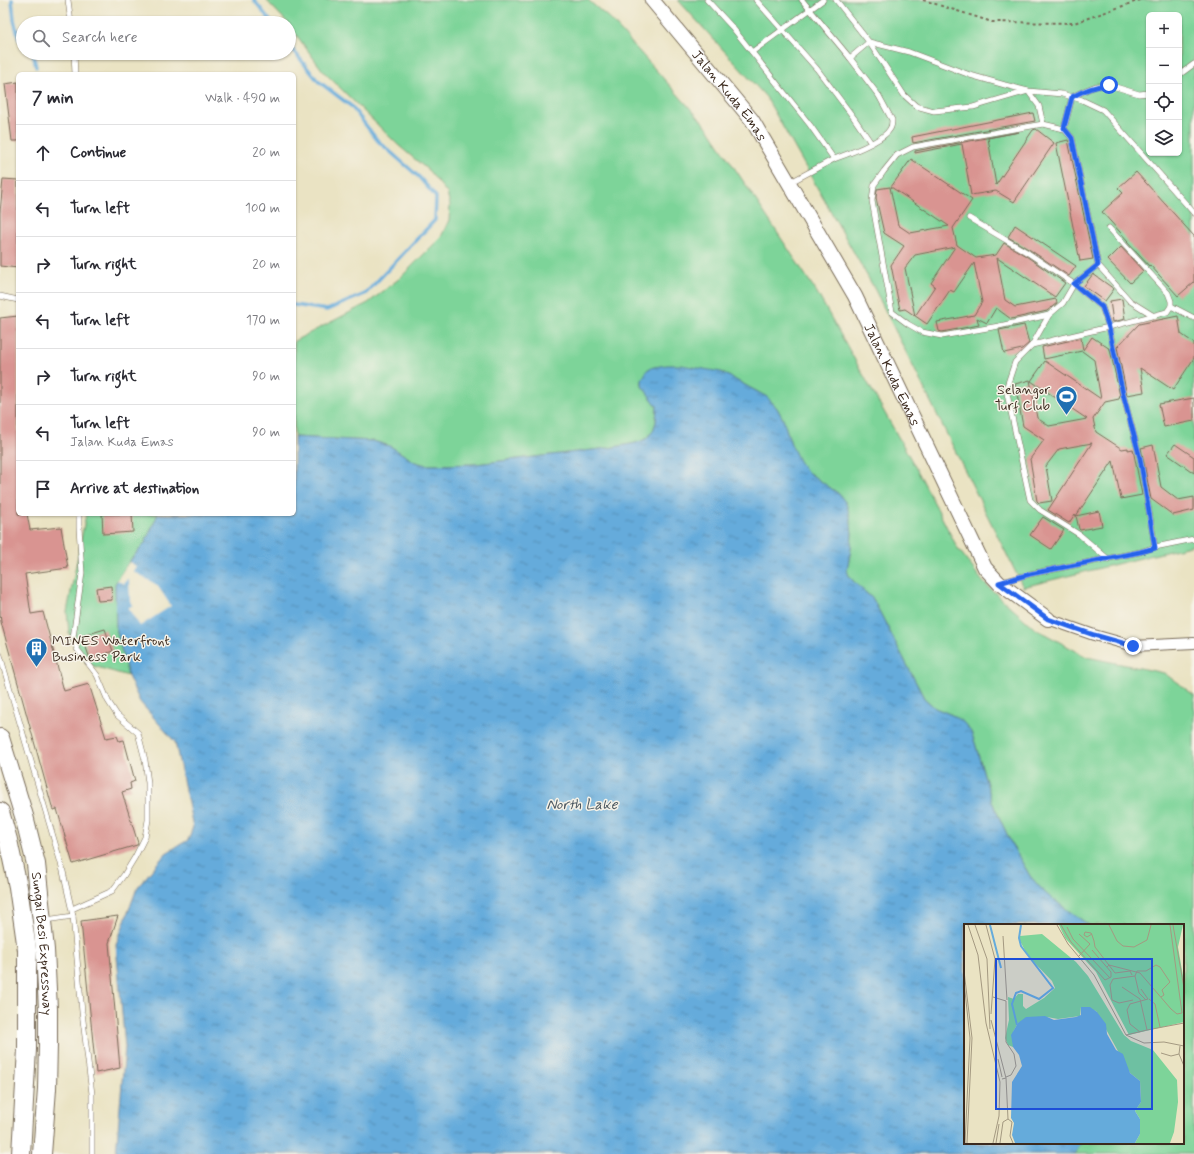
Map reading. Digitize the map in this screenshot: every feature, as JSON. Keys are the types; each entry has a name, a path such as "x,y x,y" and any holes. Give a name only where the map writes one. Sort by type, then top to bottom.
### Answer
{"highway":[{"name":"Sungai Besi Expressway","path":"0,738 24,816 36,864 46,964 48,1044 47,1089 42,1154"},
{"name":"Sungai Besi Expressway","path":"0,812 8,840 18,887 27,950 27,1049 21,1154"}],"street":[{"name":"Jalan Kuda Emas","path":"652,0 752,120 789,183 855,296 985,568 999,583 1048,619 1094,635 1133,646 1194,643"}],"lane":[{"path":"68,0 69,16"},
{"path":"706,0 732,27 810,125 834,159"},
{"path":"756,0 817,69 871,143"},
{"path":"789,183 834,159 871,143 890,130 892,120 879,96 802,0"},
{"path":"752,52 823,0"},
{"path":"836,0 870,42 904,95 916,106 934,111 973,107 1028,91"},
{"path":"850,58 870,42"},
{"path":"870,42 909,52 970,75 1028,91 1062,94 1082,100 1103,110 1194,213"},
{"path":"74,60 75,72"},
{"path":"1182,73 1194,64"},
{"path":"1064,128 1072,97 1086,90 1096,86 1109,85 1139,94 1146,93"},
{"path":"1028,91 1039,106 1043,124"},
{"path":"1049,315 942,336 922,332 892,312 872,201 874,185 897,155 913,147 1043,124 1064,128 1072,138 1098,265 1130,301 1154,316"},
{"path":"969,218 1028,253 1074,284 1102,307 1109,328 1123,394 1140,458 1155,548"},
{"path":"1032,344 1109,328 1167,312 1171,306 1168,293 1110,228"},
{"path":"1098,265 1074,284 1063,303 1049,315 1032,344 1015,362 1006,389 1030,500 1040,510 1080,534 1108,559"},
{"path":"0,296 16,300"},
{"path":"1171,306 1194,318"},
{"path":"72,909 112,891 135,857 145,837 148,820 148,783 138,733 117,715 108,701 97,675 76,649 73,638 82,573 79,516"},
{"path":"999,583 1030,574 1108,559 1194,539"},
{"path":"0,655 62,866 74,916 82,1012 92,1094 92,1154"},
{"path":"41,920 74,916"}],"path":[{"path":"923,0 992,22 1074,23 1140,0"}],"green space":[{"path":"266,0 588,0 610,19 708,128 816,291 922,479 957,547 983,582 1034,628 1087,657 1164,673 1194,695 1194,1154 1075,1154 1080,1144 1184,1144 1184,924 1088,924 1044,893 1030,876 1013,847 992,802 971,732 952,715 935,708 924,698 873,599 849,576 847,571 852,533 839,494 806,471 798,461 783,419 777,408 767,397 721,372 642,380 642,386 657,405 656,422 653,431 646,439 636,443 609,448 476,464 426,465 415,462 390,446 373,441 296,437 296,340 368,303 400,278 441,237 449,220 450,205 447,193 429,171 398,145 323,71 296,34 296,16 281,16"},
{"name":"Selangor Turf Club","path":"678,0 1194,0 1194,545 1023,587 874,288 766,97"},
{"path":"86,516 157,516 145,543 129,562 115,584 116,628 128,676 90,665 77,653 69,633 67,612"}],"water":[{"name":"North Lake","path":"681,365 721,372 767,397 777,408 783,419 791,444 799,461 806,471 839,494 846,503 850,516 852,533 847,570 849,576 873,599 924,698 935,708 952,715 964,723 971,732 992,802 1013,847 1030,876 1045,893 1088,924 964,924 964,1144 1080,1144 1075,1154 116,1154 125,1047 116,945 137,888 166,853 188,840 193,827 175,742 140,702 128,676 116,628 115,584 129,562 145,543 157,516 296,516 296,437 373,441 390,446 415,462 426,465 476,464 609,448 636,443 646,439 653,431 656,422 657,406 642,386 642,380 648,369 654,367"}],"pier":[{"path":"129,562 136,566 133,571 157,585 171,606 140,626 128,608 133,605 130,601 129,580 127,579 124,584 117,580"}],"building":[{"path":"16,82 16,141 12,141 5,84"},
{"path":"1033,113 1035,121 913,143 912,137"},
{"path":"1036,129 1054,143 1014,202 996,191 971,195 962,144 915,153 915,151 1019,132 988,138 996,185 1033,130"},
{"path":"1068,140 1093,259 1080,261 1056,143"},
{"path":"911,159 972,200 953,228 957,245 976,258 996,255 1004,243 1065,283 1055,297 997,258 1005,300 1015,307 1056,299 1057,303 1047,311 1011,319 996,308 987,323 977,318 979,325 942,332 939,331 937,322 974,315 982,302 974,263 954,292 950,290 927,324 915,316 905,309 900,310 891,265 904,246 884,233 876,198 877,189 890,187 898,225 910,233 949,226 891,187","holes":["955,247 931,283 935,286 915,316 905,268 915,255"]},
{"path":"1136,172 1194,236 1194,282 1178,296 1127,242 1128,241 1102,212 1123,193 1118,188"},
{"path":"3,179 16,180 16,268 0,266 0,213"},
{"path":"1015,225 1076,266 1069,276 1008,237"},
{"path":"1121,247 1143,271 1130,283 1108,260"},
{"path":"1093,274 1114,289 1105,301 1084,286"},
{"path":"1122,299 1125,319 1113,322 1110,301"},
{"name":"MINES Waterfront Business Park","path":"16,316 16,516 27,516 30,530 61,527 68,568 25,574 31,614 43,612 64,691 89,684 106,738 117,736 119,741 124,740 135,781 130,783 131,789 122,792 138,843 137,845 73,864 57,809 53,810 1,622 0,318"},
{"path":"1178,316 1181,334 1194,343 1194,358 1173,390 1140,368 1144,392 1127,395 1117,347 1139,324"},
{"path":"1024,325 1029,343 1022,349 1004,353 999,330"},
{"path":"1092,337 1110,349 1120,396 1119,399 1105,402 1093,419 1096,432 1122,449 1133,449 1142,495 1121,499 1113,461 1076,516 1075,514 1069,523 1048,510 1092,443 1059,449 1046,466 1052,501 1039,503 1037,501 1030,459 1044,440 1023,426 1015,384 1030,380 1037,418 1049,426 1087,419 1031,381 1045,361 1101,399 1094,360 1082,351 1044,359 1042,347 1081,338 1083,350"},
{"path":"1194,398 1194,421 1164,427 1159,404"},
{"path":"1175,444 1194,457 1194,473 1167,454"},
{"path":"1153,445 1161,487 1178,500 1194,497 1194,510 1173,515 1151,499 1141,448"},
{"path":"1099,511 1102,526 1079,529 1076,516"},
{"path":"102,516 132,516 133,532 103,534"},
{"path":"1043,517 1064,530 1051,549 1030,535"},
{"path":"111,586 112,600 98,601 96,588"},
{"path":"105,629 113,651 90,659 82,636"},
{"path":"118,916 109,943 120,1068 96,1073 81,921"}],"waterway":[{"path":"12,0 16,28"},
{"path":"254,0 267,16"},
{"path":"296,54 318,81 351,106 378,141 419,177 436,197 435,220 365,294 327,310 296,305"},
{"path":"34,60 36,67"}],"place":[{"name":"Selangor Turf Club","path":"1066,416"},
{"name":"MINES Waterfront Business Park","path":"36,668"}],"route":[{"path":"1109,85 1096,86 1072,97 1064,128 1072,138 1098,265 1074,284 1102,307 1109,328 1123,394 1140,458 1155,548 1030,574 999,583 1048,619 1094,635 1133,646"}]}
